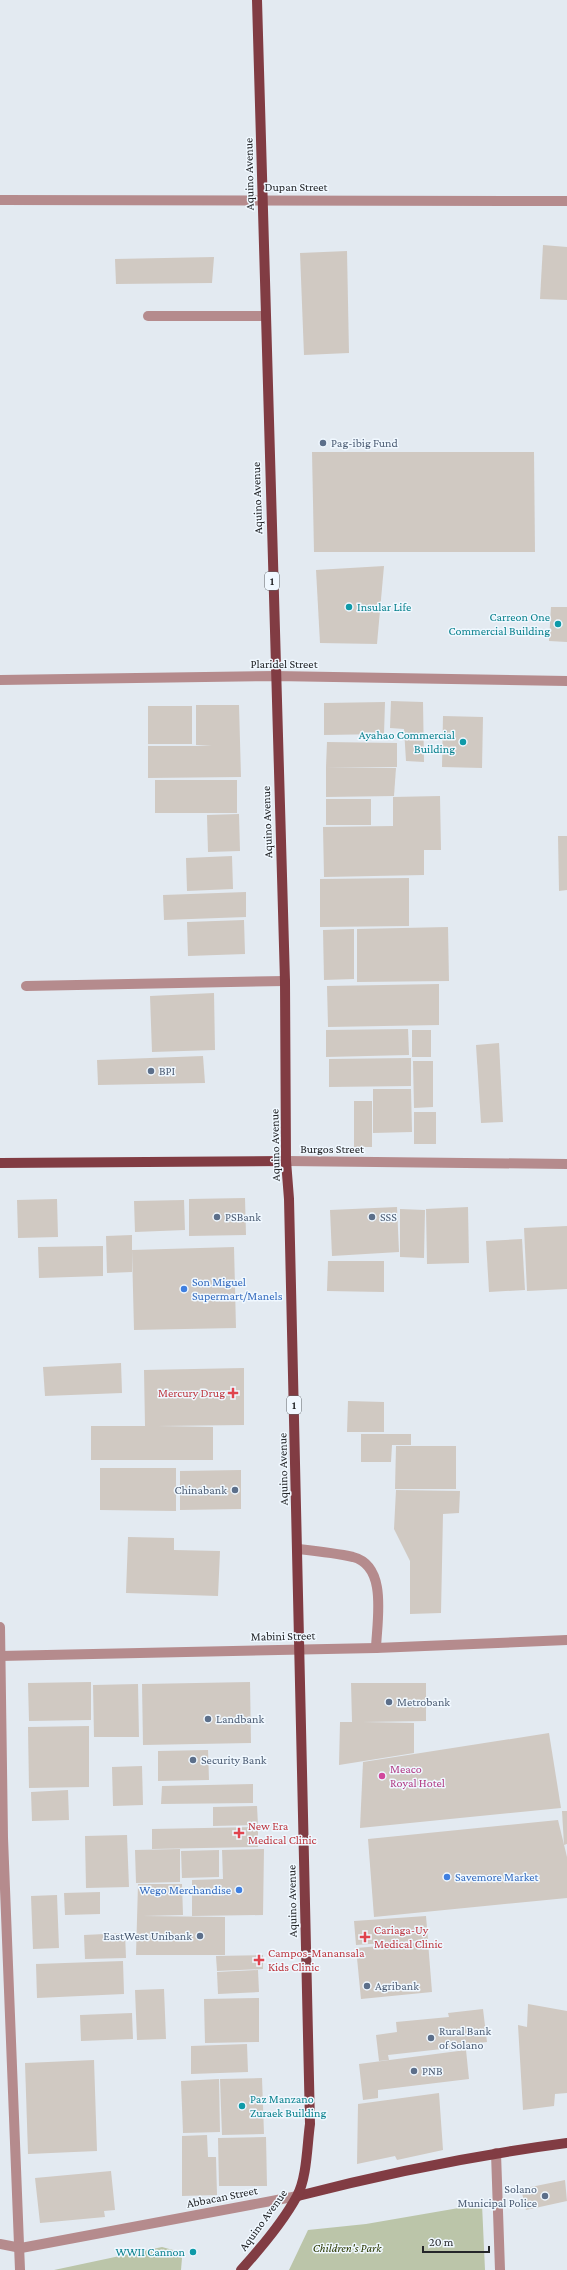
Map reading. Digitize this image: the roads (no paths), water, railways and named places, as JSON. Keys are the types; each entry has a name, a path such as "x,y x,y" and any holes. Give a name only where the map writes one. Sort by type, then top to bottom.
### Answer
{"main road":[{"name":"Aquino Avenue","path":"241,2270 259,2250 298,2196 305,2167 310,2124 298,1549 289,1199 286,1161 285,981 275,676 257,0"},
{"name":"Burgos Street","path":"0,1163 286,1161"},
{"name":"Abbacan Street","path":"298,2196 351,2182 496,2153 567,2143"}],"street":[{"name":"Dupan Street","path":"0,200 567,201"},
{"path":"148,316 265,316"},
{"name":"Plaridel Street","path":"0,680 275,676 567,681"},
{"path":"26,986 285,981"},
{"name":"Burgos Street","path":"286,1161 567,1164"},
{"path":"298,1549 354,1557 370,1567 378,1584 376,1648"},
{"path":"0,1627 3,1838 21,2248 20,2270"},
{"name":"Mabini Street","path":"0,1656 376,1648 567,1640"},
{"path":"496,2153 500,2270"},
{"name":"Abbacan Street","path":"0,2244 21,2248 298,2196"}],"place":[{"name":"Pag-ibig Fund","path":"323,443"},
{"name":"Insular Life","path":"349,607"},
{"name":"Carreon One Commercial Building","path":"558,624"},
{"name":"Ayahao Commercial Building","path":"463,742"},
{"name":"BPI","path":"151,1071"},
{"name":"PSBank","path":"217,1217"},
{"name":"SSS","path":"372,1217"},
{"name":"Son Miguel Supermart/Manels","path":"184,1289"},
{"name":"Mercury Drug","path":"233,1393"},
{"name":"Chinabank","path":"235,1490"},
{"name":"Metrobank","path":"389,1702"},
{"name":"Landbank","path":"208,1719"},
{"name":"Security Bank","path":"193,1760"},
{"name":"Meaco Royal Hotel","path":"382,1776"},
{"name":"New Era Medical Clinic","path":"239,1833"},
{"name":"Savemore Market","path":"447,1877"},
{"name":"Wego Merchandise","path":"239,1890"},
{"name":"EastWest Unibank","path":"200,1936"},
{"name":"Cariaga-Uy Medical Clinic","path":"365,1937"},
{"name":"Campos-Manansala Kids Clinic","path":"259,1960"},
{"name":"Agribank","path":"367,1986"},
{"name":"Rural Bank of Solano","path":"431,2038"},
{"name":"PNB","path":"414,2071"},
{"name":"Paz Manzano Zuraek Building","path":"242,2106"},
{"name":"Solano Municipal Police","path":"545,2196"},
{"name":"WWII Cannon","path":"193,2252"}],"park label":[{"name":"Children's Park","path":"347,2248"}]}
